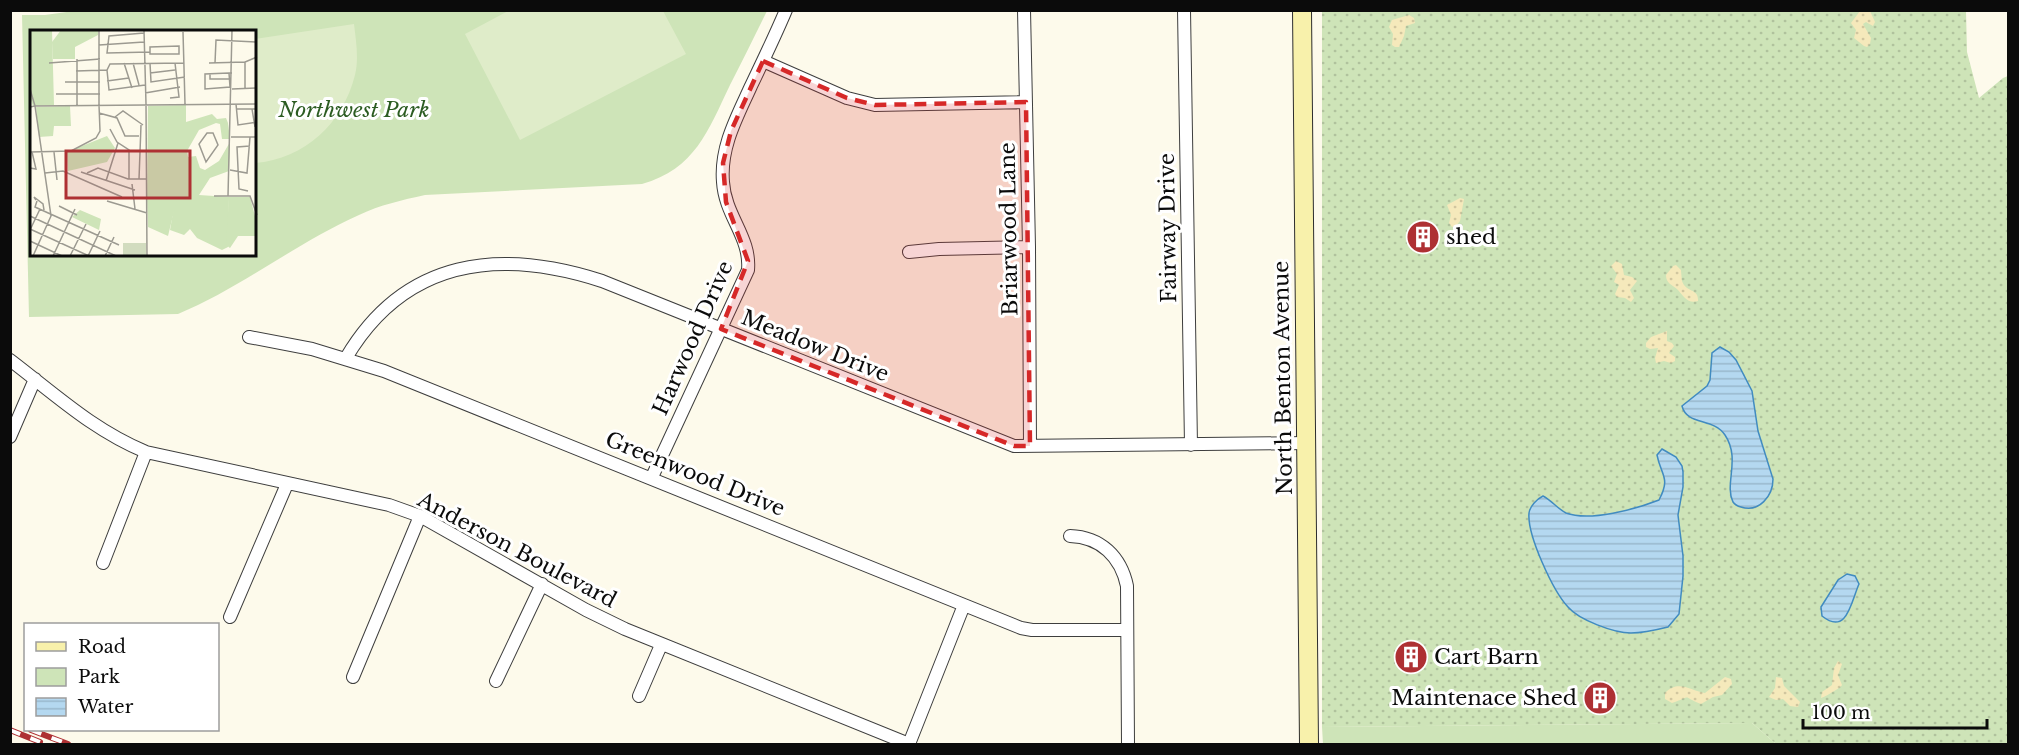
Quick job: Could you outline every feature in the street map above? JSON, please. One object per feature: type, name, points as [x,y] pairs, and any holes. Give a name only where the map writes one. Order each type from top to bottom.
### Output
[{"type":"main road","name":"North Benton Avenue","points":[[1302,10],[1309,744]]},
{"type":"street","name":"Harwood Drive","points":[[652,477],[744,281],[748,261],[743,238],[732,219],[726,202],[723,183],[724,154],[731,130],[786,10]]},
{"type":"street","name":"Briarwood Lane","points":[[1024,10],[1030,446]]},
{"type":"street","name":"Fairway Drive","points":[[1184,10],[1191,445]]},
{"type":"street","points":[[763,61],[847,98],[875,105],[1026,102]]},
{"type":"street","points":[[909,252],[1029,247]]},
{"type":"street","name":"Meadow Drive","points":[[346,358],[369,324],[406,292],[422,283],[450,271],[477,265],[498,263],[540,265],[602,280],[721,330],[1014,446],[1307,443]]},
{"type":"street","name":"Greenwood Drive","points":[[249,337],[312,349],[384,371],[652,477],[1021,628],[1127,630]]},
{"type":"street","name":"Anderson Boulevard","points":[[10,360],[102,431],[146,452],[389,506],[420,516],[586,610],[661,645],[909,744]]},
{"type":"street","points":[[10,437],[35,379]]},
{"type":"street","points":[[103,563],[146,452]]},
{"type":"street","points":[[230,617],[287,484]]},
{"type":"street","points":[[353,677],[420,516]]},
{"type":"street","points":[[1070,536],[1086,538],[1107,549],[1117,560],[1124,574],[1127,586],[1128,744]]},
{"type":"street","points":[[496,681],[542,584]]},
{"type":"street","points":[[909,744],[964,605]]},
{"type":"street","points":[[639,696],[661,645]]},
{"type":"highlighted area","points":[[763,61],[847,98],[875,105],[1026,102],[1030,446],[1014,446],[721,329],[748,261],[726,202],[723,163],[731,131]]},
{"type":"green space","name":"Northwest Park","points":[[81,10],[767,11],[698,146],[675,169],[660,177],[642,184],[425,195],[375,208],[336,226],[224,292],[178,314],[29,317],[22,15],[45,15]]},
{"type":"green space","points":[[510,10],[663,11],[686,54],[520,140],[465,34]]},
{"type":"green space","points":[[1322,11],[1966,11],[1967,52],[1979,98],[2008,76],[2008,744],[1776,744],[1752,723],[1322,727]]},
{"type":"green space","points":[[354,24],[357,56],[355,75],[349,92],[331,123],[319,136],[290,154],[256,163],[256,39]]},
{"type":"green space","points":[[1752,723],[1776,744],[1323,744],[1322,727]]},
{"type":"sand","points":[[1860,11],[1870,11],[1875,22],[1873,26],[1866,22],[1863,24],[1871,38],[1867,47],[1854,38],[1856,30],[1851,23]]},
{"type":"sand","points":[[1409,15],[1414,18],[1415,23],[1406,26],[1399,47],[1395,47],[1392,45],[1393,34],[1389,27],[1392,20]]},
{"type":"sand","points":[[1460,198],[1464,199],[1460,221],[1452,227],[1449,223],[1451,215],[1447,205]]},
{"type":"sand","points":[[1616,261],[1622,264],[1624,275],[1637,281],[1630,290],[1634,298],[1631,302],[1615,294],[1619,285],[1614,282],[1617,274],[1611,266]]},
{"type":"sand","points":[[1676,265],[1681,270],[1684,285],[1696,294],[1698,301],[1692,302],[1686,299],[1667,280],[1666,275]]},
{"type":"sand","points":[[1667,331],[1667,341],[1674,346],[1669,353],[1675,357],[1675,361],[1656,363],[1658,348],[1650,349],[1646,347],[1646,343],[1651,337]]},
{"type":"sand","points":[[1838,661],[1842,664],[1838,675],[1842,685],[1821,698],[1822,692],[1832,685],[1834,668]]},
{"type":"sand","points":[[1725,677],[1731,679],[1732,684],[1722,695],[1701,704],[1687,697],[1672,703],[1665,699],[1665,693],[1680,686],[1705,693]]},
{"type":"sand","points":[[1776,677],[1782,678],[1784,686],[1800,702],[1798,707],[1790,706],[1783,699],[1776,700],[1769,697],[1775,688]]},
{"type":"water","points":[[1720,347],[1736,360],[1752,391],[1758,431],[1773,479],[1768,497],[1754,508],[1740,507],[1733,502],[1730,487],[1732,453],[1725,435],[1720,429],[1689,416],[1682,406],[1707,386],[1710,380],[1712,353]]},
{"type":"water","points":[[1662,449],[1676,457],[1683,472],[1678,515],[1683,556],[1679,614],[1668,627],[1636,633],[1616,631],[1580,617],[1562,599],[1555,589],[1532,535],[1529,513],[1534,503],[1543,496],[1566,513],[1587,516],[1626,510],[1659,500],[1665,481],[1657,455]]},
{"type":"water","points":[[1847,574],[1855,576],[1859,584],[1847,614],[1837,622],[1830,621],[1822,616],[1821,607],[1838,580]]},
{"type":"railway","points":[[10,730],[40,742]]},
{"type":"railway","points":[[34,731],[68,744]]},
{"type":"place","name":"shed","points":[[1423,237]]},
{"type":"place","name":"Cart Barn","points":[[1411,657]]},
{"type":"place","name":"Maintenace Shed","points":[[1600,698]]}]
